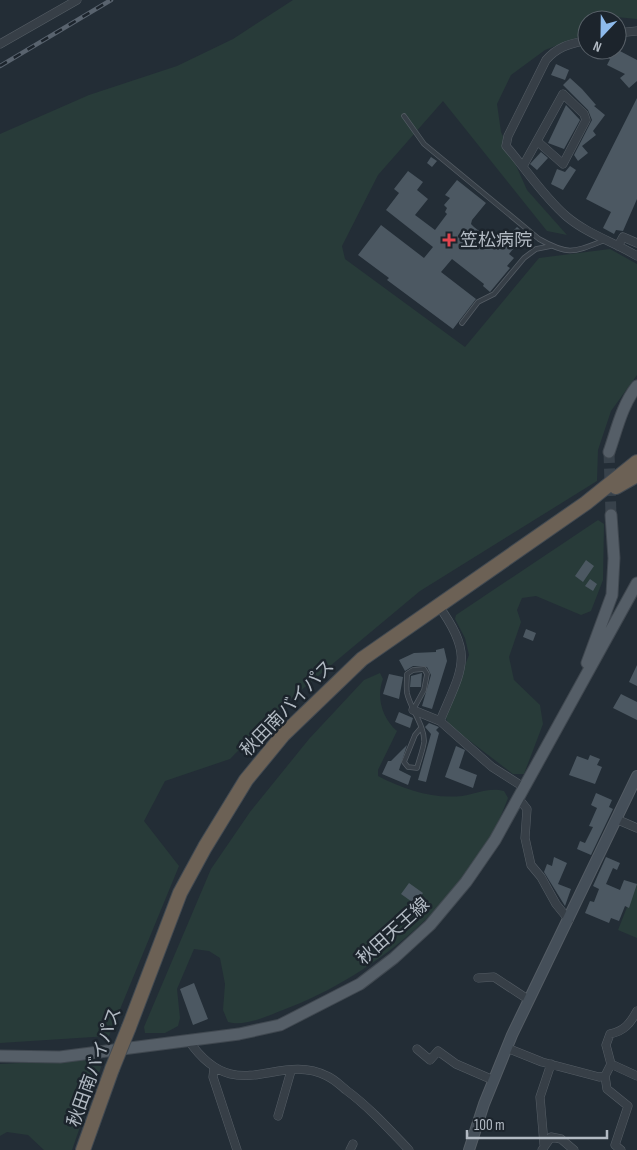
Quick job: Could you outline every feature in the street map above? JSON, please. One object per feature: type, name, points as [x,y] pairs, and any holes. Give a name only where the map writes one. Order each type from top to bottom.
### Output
[{"type":"highway","name":"秋田南バイパス","points":[[83,1150],[180,893],[205,846],[246,780],[283,735],[362,659],[586,503],[637,462]]},
{"type":"highway","points":[[586,503],[637,475]]},
{"type":"main road","points":[[609,452],[622,413],[630,395],[637,386]]},
{"type":"main road","points":[[573,700],[612,595],[614,558],[612,515]]},
{"type":"main road","name":"秋田天王線","points":[[0,1056],[60,1057],[239,1034],[280,1025],[360,984],[394,958],[430,925],[466,882],[495,840],[525,788],[637,584]]},
{"type":"street","points":[[0,44],[77,0]]},
{"type":"street","points":[[577,42],[563,45],[555,50],[546,60],[508,136],[506,146],[568,217],[605,240],[637,256]]},
{"type":"street","points":[[523,166],[563,94],[584,114],[586,120],[563,164],[537,141]]},
{"type":"street","points":[[618,246],[624,237],[637,243]]},
{"type":"street","points":[[438,605],[460,642],[462,657],[459,674],[440,721]]},
{"type":"street","points":[[413,710],[440,721],[492,766],[525,788]]},
{"type":"street","points":[[468,1150],[493,1080],[507,1048],[637,776]]},
{"type":"street","points":[[519,798],[527,809],[525,838],[531,865],[541,877],[556,904],[569,920]]},
{"type":"street","points":[[616,819],[637,828]]},
{"type":"street","points":[[478,978],[494,977],[529,1000]]},
{"type":"street","points":[[621,1150],[615,1145],[628,1106],[607,1089],[604,1076],[611,1064],[606,1045],[610,1034],[621,1032],[626,1028],[637,1011]]},
{"type":"street","points":[[189,1041],[206,1063],[214,1068],[252,1076],[306,1070],[327,1076],[368,1106],[409,1150]]},
{"type":"street","points":[[507,1048],[551,1064],[599,1077],[604,1076]]},
{"type":"street","points":[[417,1049],[430,1060],[438,1051],[456,1064],[493,1080]]},
{"type":"street","points":[[543,1147],[540,1097],[551,1064]]},
{"type":"street","points":[[611,1064],[637,1076]]},
{"type":"street","points":[[214,1068],[213,1077],[237,1150]]},
{"type":"street","points":[[278,1116],[292,1071]]},
{"type":"street","points":[[543,1147],[551,1137],[561,1139],[574,1150]]},
{"type":"lane","points":[[404,116],[428,148],[476,189],[557,250],[572,252],[605,240]]},
{"type":"lane","points":[[462,323],[478,302],[494,294],[524,258],[536,249],[551,246]]},
{"type":"lane","points":[[413,710],[424,690],[427,674],[424,669],[413,670],[407,674],[407,693],[413,710],[420,729],[424,740],[417,768],[408,767],[404,762],[415,735],[420,729]]},
{"type":"green space","points":[[293,0],[637,0],[637,19],[627,18],[627,10],[577,10],[577,38],[545,50],[511,75],[497,104],[501,132],[527,190],[567,235],[547,231],[443,101],[378,175],[342,246],[345,259],[465,347],[539,258],[610,249],[637,264],[637,375],[611,411],[598,450],[597,481],[420,591],[281,707],[230,759],[165,781],[144,821],[179,866],[109,1036],[0,1043],[0,134],[89,95],[177,66],[233,39]]},
{"type":"green space","points":[[598,520],[604,524],[603,580],[591,611],[581,615],[536,596],[522,598],[517,610],[521,622],[509,657],[514,680],[540,705],[543,724],[524,774],[513,774],[449,725],[445,716],[469,655],[465,638],[455,619],[456,615]]},
{"type":"green space","points":[[380,673],[383,679],[380,700],[384,714],[397,731],[378,770],[378,776],[429,795],[451,797],[498,790],[504,791],[508,798],[492,834],[471,867],[446,898],[418,927],[386,953],[353,976],[318,995],[256,1020],[242,1023],[228,1022],[223,1010],[225,984],[220,958],[209,951],[194,949],[177,989],[180,1018],[178,1026],[165,1033],[145,1033],[144,1027],[211,869],[250,812],[309,739],[364,680]]},
{"type":"green space","points":[[637,882],[637,938],[618,930]]},
{"type":"green space","points":[[93,1059],[101,1067],[72,1150],[44,1150],[28,1135],[7,1132],[0,1136],[0,1064]]},
{"type":"building","points":[[627,55],[637,60],[637,81],[629,88],[620,78],[625,74],[607,65],[610,60],[627,60]]},
{"type":"building","points":[[556,64],[569,70],[565,80],[551,75]]},
{"type":"building","points":[[570,78],[596,105],[594,106],[605,115],[593,131],[596,135],[582,146],[588,153],[578,161],[574,155],[592,120],[588,110],[563,85]]},
{"type":"building","points":[[637,98],[637,199],[623,231],[616,230],[614,234],[603,228],[611,212],[586,199]]},
{"type":"building","points":[[566,105],[580,120],[564,149],[548,143]]},
{"type":"building","points":[[541,152],[548,158],[537,170],[530,164]]},
{"type":"building","points":[[431,157],[437,161],[432,167],[427,163]]},
{"type":"building","points":[[570,166],[576,170],[563,190],[551,184],[557,169],[565,172]]},
{"type":"building","points":[[408,171],[423,182],[417,190],[428,199],[415,215],[435,230],[447,214],[445,212],[447,208],[444,205],[450,198],[445,195],[457,180],[486,203],[472,220],[471,224],[498,246],[517,227],[529,237],[522,246],[518,243],[509,254],[514,258],[507,266],[510,268],[490,292],[483,286],[484,284],[452,259],[441,272],[476,299],[453,329],[387,280],[389,278],[358,255],[381,225],[424,258],[433,247],[386,210],[399,193],[394,189]]},
{"type":"building","points":[[586,560],[594,566],[583,582],[575,576]]},
{"type":"building","points":[[590,579],[597,584],[593,591],[585,586]]},
{"type":"building","points":[[526,629],[536,633],[533,641],[523,637]]},
{"type":"building","points":[[444,648],[447,661],[432,709],[422,706],[431,675],[427,667],[413,666],[405,671],[399,660],[414,653],[436,652],[436,650]]},
{"type":"building","points":[[637,665],[637,686],[629,682]]},
{"type":"building","points":[[422,673],[421,687],[410,687],[411,676]]},
{"type":"building","points":[[389,674],[403,677],[399,699],[383,694]]},
{"type":"building","points":[[621,694],[637,702],[637,720],[613,708]]},
{"type":"building","points":[[399,712],[413,718],[410,728],[395,722]]},
{"type":"building","points":[[429,723],[439,727],[436,730],[439,733],[426,782],[418,780],[431,734],[425,727]]},
{"type":"building","points":[[407,745],[399,770],[411,776],[408,785],[382,774],[388,761],[391,761]]},
{"type":"building","points":[[456,746],[465,750],[459,768],[477,775],[473,788],[445,777]]},
{"type":"building","points":[[590,755],[600,759],[597,765],[602,767],[595,784],[569,775],[577,756],[588,760]]},
{"type":"building","points":[[596,793],[612,800],[609,807],[613,809],[591,855],[577,849],[580,841],[585,843],[593,827],[589,826],[597,808],[591,805]]},
{"type":"building","points":[[554,857],[567,863],[558,884],[571,889],[565,906],[544,872],[547,864],[552,866]]},
{"type":"building","points":[[606,857],[620,863],[617,870],[613,868],[606,884],[620,890],[624,880],[637,884],[629,908],[625,906],[619,921],[611,918],[609,923],[585,913],[590,901],[594,902],[599,889],[593,886]]},
{"type":"building","points":[[409,883],[423,893],[415,904],[401,894]]},
{"type":"building","points":[[194,983],[208,1019],[193,1025],[180,989]]},
{"type":"tunnel","points":[[609,452],[611,515]]},
{"type":"railway","points":[[0,66],[111,0]]},
{"type":"place","name":"笠松病院","points":[[449,240]]}]
